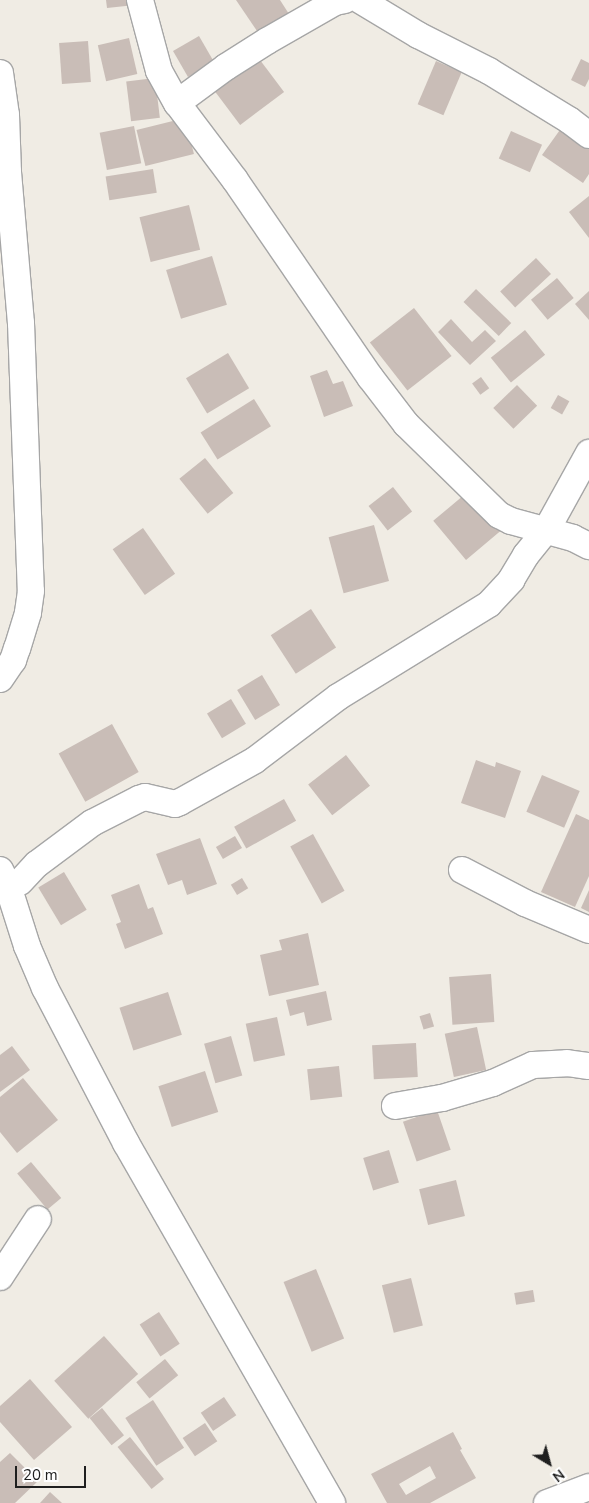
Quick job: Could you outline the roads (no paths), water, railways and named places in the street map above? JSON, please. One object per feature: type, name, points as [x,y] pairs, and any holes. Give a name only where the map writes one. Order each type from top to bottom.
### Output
[{"type":"street","points":[[140,0],[159,71],[177,103],[235,180],[370,377],[406,424],[499,515],[511,521],[547,529],[589,546]]},
{"type":"street","points":[[177,103],[226,67],[259,46],[335,2],[344,0]]},
{"type":"street","points":[[360,0],[418,35],[489,70],[569,120],[589,135]]},
{"type":"street","points":[[0,73],[6,115],[8,172],[21,323],[31,591],[28,613],[13,660],[0,679]]},
{"type":"street","points":[[332,1503],[163,1208],[45,988],[27,946],[8,886],[10,876],[37,864],[92,823],[139,799],[145,797],[175,804],[255,760],[338,698],[489,604],[511,580],[526,555],[547,529],[589,453]]},
{"type":"street","points":[[462,870],[525,903],[589,930]]},
{"type":"street","points":[[395,1106],[442,1098],[492,1084],[533,1066],[566,1063],[589,1066]]},
{"type":"street","points":[[0,1277],[38,1219]]},
{"type":"street","points":[[547,1503],[589,1487]]}]
